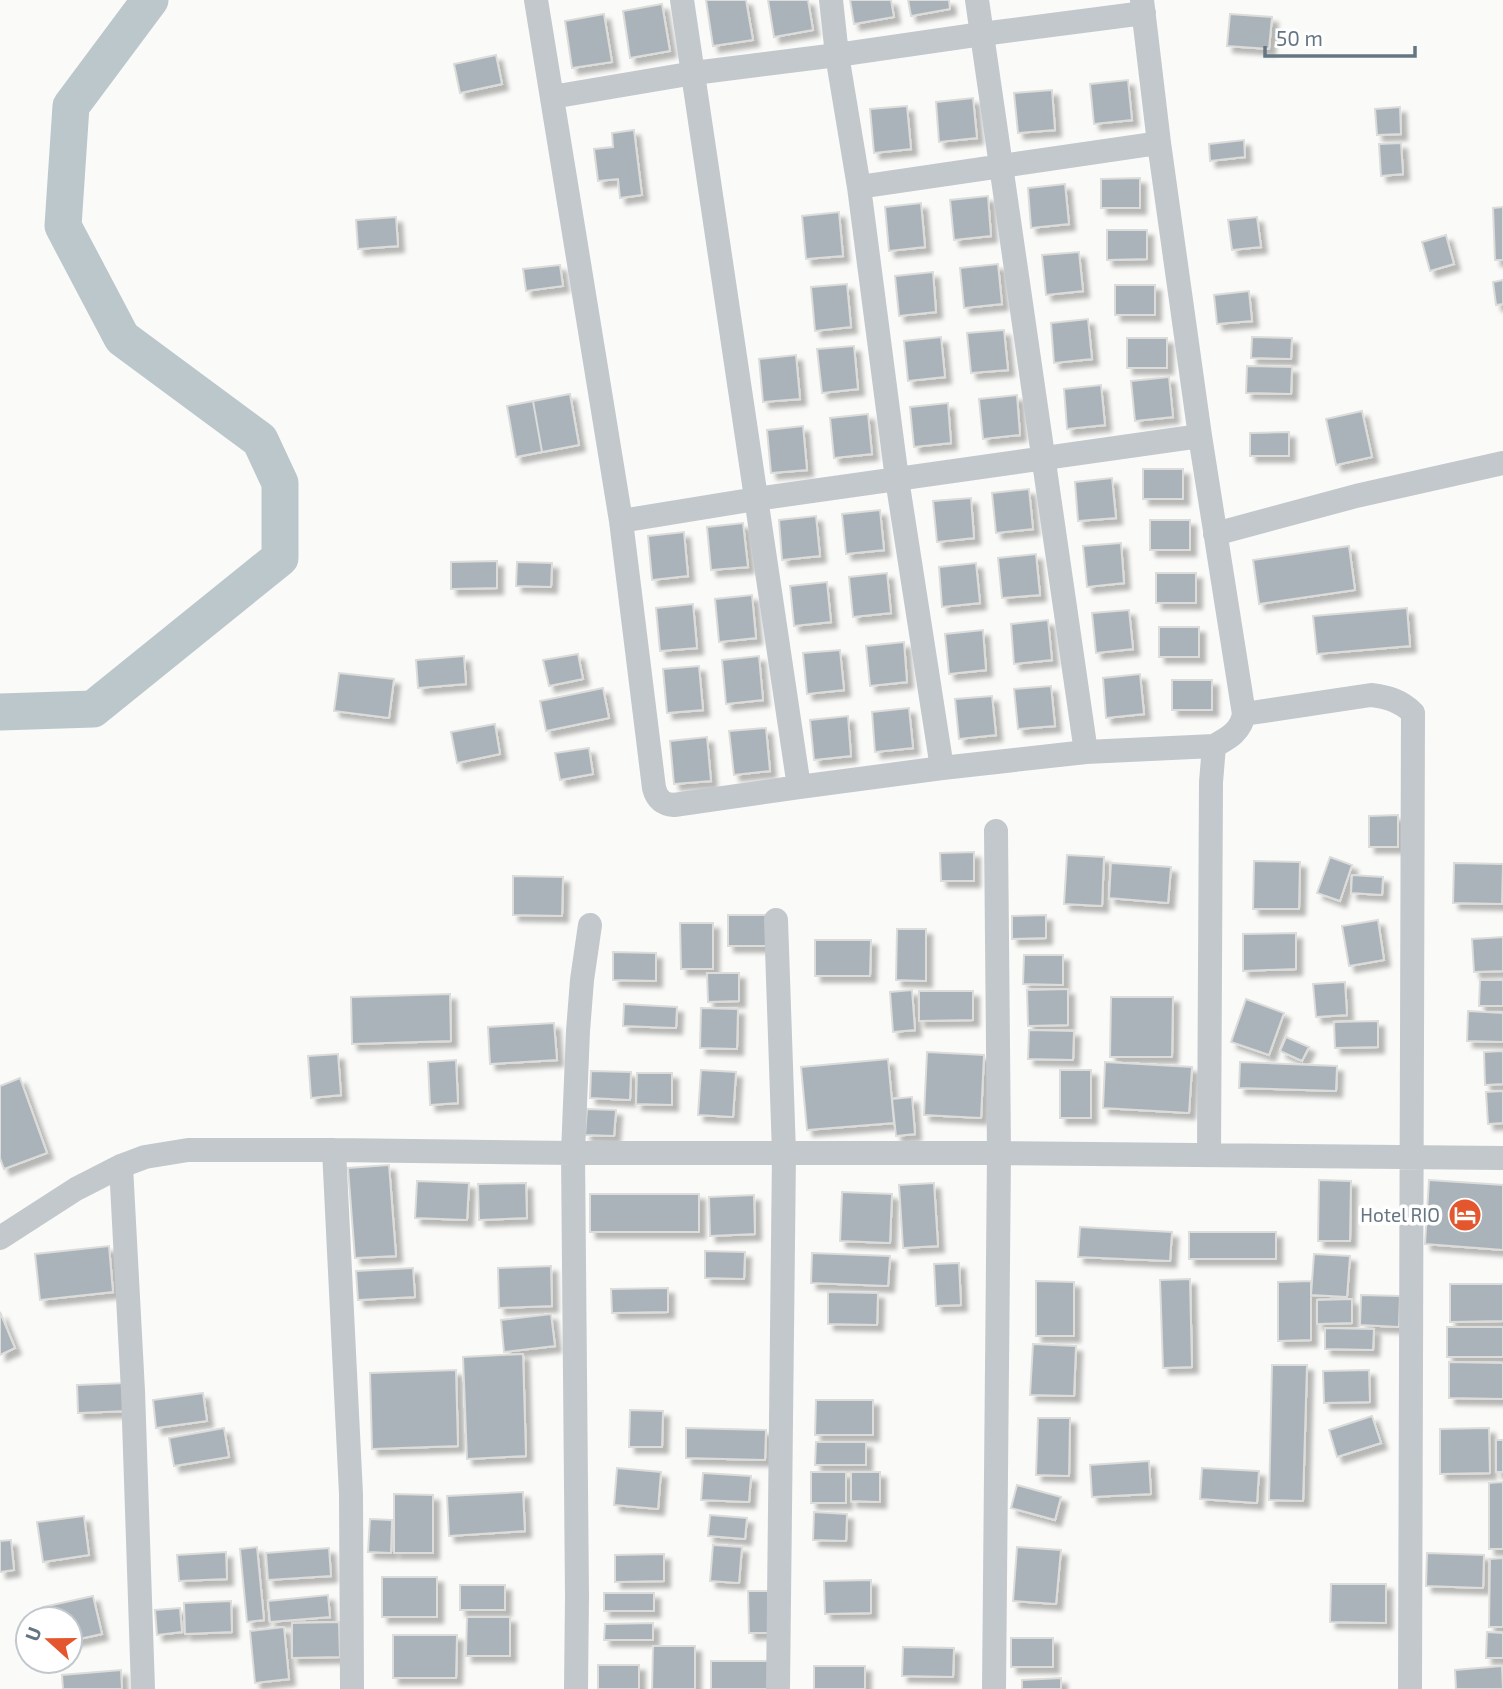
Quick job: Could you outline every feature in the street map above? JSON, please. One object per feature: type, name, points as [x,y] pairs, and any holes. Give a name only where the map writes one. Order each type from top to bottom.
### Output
[{"type":"street","points":[[536,0],[621,521],[656,796],[661,802],[674,806],[942,768],[1086,752],[1214,746],[1237,731],[1243,722],[1244,714],[1200,436],[1143,7],[838,55],[694,73],[552,97]]},
{"type":"street","points":[[682,0],[799,787]]},
{"type":"street","points":[[831,0],[859,187],[897,479],[942,768]]},
{"type":"street","points":[[977,0],[1086,752]]},
{"type":"street","points":[[859,187],[1159,143]]},
{"type":"street","points":[[621,521],[756,499],[1200,436]]},
{"type":"street","points":[[1215,534],[1356,496],[1503,463]]},
{"type":"street","points":[[1244,714],[1371,695],[1405,704],[1413,713],[1410,1689]]},
{"type":"street","points":[[1209,1155],[1211,782],[1214,746]]},
{"type":"street","points":[[993,1689],[999,1153],[996,831]]},
{"type":"street","points":[[776,920],[784,1153],[778,1689]]},
{"type":"street","points":[[576,1689],[573,1153],[578,1031],[590,925]]},
{"type":"street","points":[[0,1238],[76,1189],[121,1166],[145,1157],[187,1150],[1503,1158]]},
{"type":"street","points":[[334,1150],[351,1494],[352,1689]]},
{"type":"street","points":[[121,1166],[133,1391],[142,1689]]},
{"type":"building","points":[[706,0],[746,0],[753,40],[713,46]]},
{"type":"building","points":[[768,0],[808,0],[813,30],[774,37]]},
{"type":"building","points":[[850,0],[891,0],[894,17],[854,24]]},
{"type":"building","points":[[908,0],[949,0],[950,9],[911,16]]},
{"type":"building","points":[[662,4],[670,51],[630,58],[623,11]]},
{"type":"building","points":[[604,14],[612,62],[572,68],[565,21]]},
{"type":"building","points":[[1230,14],[1272,17],[1269,49],[1227,46]]},
{"type":"building","points":[[496,55],[502,84],[460,93],[454,64]]},
{"type":"building","points":[[1128,80],[1132,120],[1094,124],[1090,84]]},
{"type":"building","points":[[1052,90],[1055,130],[1018,133],[1014,93]]},
{"type":"building","points":[[973,98],[977,138],[939,142],[936,102]]},
{"type":"building","points":[[907,106],[911,149],[874,153],[870,109]]},
{"type":"building","points":[[1400,107],[1401,134],[1377,135],[1375,109]]},
{"type":"building","points":[[634,130],[642,195],[620,198],[618,179],[598,181],[594,149],[613,147],[612,133]]},
{"type":"building","points":[[1244,140],[1245,157],[1210,161],[1209,144]]},
{"type":"building","points":[[1401,143],[1403,174],[1381,176],[1379,144]]},
{"type":"building","points":[[1140,178],[1140,208],[1101,208],[1101,179]]},
{"type":"building","points":[[1065,184],[1069,224],[1031,228],[1028,188]]},
{"type":"building","points":[[988,196],[991,236],[954,240],[950,200]]},
{"type":"building","points":[[921,203],[925,247],[889,251],[885,207]]},
{"type":"building","points":[[1503,207],[1503,260],[1495,260],[1493,208]]},
{"type":"building","points":[[839,212],[843,256],[806,259],[802,216]]},
{"type":"building","points":[[396,217],[398,246],[358,249],[356,220]]},
{"type":"building","points":[[1257,217],[1261,247],[1232,250],[1228,220]]},
{"type":"building","points":[[1107,230],[1147,230],[1147,259],[1107,260]]},
{"type":"building","points":[[1446,235],[1454,264],[1430,271],[1422,242]]},
{"type":"building","points":[[1079,252],[1083,291],[1046,295],[1042,255]]},
{"type":"building","points":[[998,264],[1002,304],[964,308],[960,268]]},
{"type":"building","points":[[560,265],[563,286],[526,291],[523,269]]},
{"type":"building","points":[[933,272],[936,312],[899,316],[895,276]]},
{"type":"building","points":[[1503,280],[1503,304],[1496,305],[1493,282]]},
{"type":"building","points":[[847,284],[851,327],[815,331],[811,287]]},
{"type":"building","points":[[1115,285],[1155,285],[1155,315],[1115,315]]},
{"type":"building","points":[[1249,291],[1252,321],[1217,324],[1214,295]]},
{"type":"building","points":[[1088,319],[1092,359],[1054,363],[1051,323]]},
{"type":"building","points":[[1004,330],[1008,370],[971,373],[967,333]]},
{"type":"building","points":[[941,337],[945,377],[908,381],[904,341]]},
{"type":"building","points":[[1252,337],[1292,338],[1291,359],[1251,358]]},
{"type":"building","points":[[1127,338],[1167,338],[1167,368],[1127,368]]},
{"type":"building","points":[[854,346],[858,389],[822,393],[817,349]]},
{"type":"building","points":[[796,355],[800,399],[763,402],[759,359]]},
{"type":"building","points":[[1247,366],[1292,367],[1291,394],[1246,393]]},
{"type":"building","points":[[1169,377],[1173,417],[1135,421],[1131,381]]},
{"type":"building","points":[[1101,385],[1105,425],[1067,429],[1064,389]]},
{"type":"building","points":[[570,394],[579,445],[542,452],[533,401]]},
{"type":"building","points":[[1017,395],[1020,435],[983,439],[979,399]]},
{"type":"building","points":[[533,401],[542,452],[516,457],[507,406]]},
{"type":"building","points":[[948,403],[951,443],[914,447],[910,407]]},
{"type":"building","points":[[1362,411],[1372,457],[1336,465],[1326,419]]},
{"type":"building","points":[[868,414],[872,454],[834,458],[830,418]]},
{"type":"building","points":[[803,426],[807,470],[771,473],[767,430]]},
{"type":"building","points":[[1289,432],[1289,456],[1250,456],[1250,433]]},
{"type":"building","points":[[1143,469],[1183,469],[1183,499],[1143,499]]},
{"type":"building","points":[[1112,478],[1116,518],[1078,521],[1075,482]]},
{"type":"building","points":[[1029,489],[1033,529],[996,533],[992,493]]},
{"type":"building","points":[[971,498],[974,538],[937,542],[933,501]]},
{"type":"building","points":[[880,510],[884,550],[846,554],[842,514]]},
{"type":"building","points":[[816,516],[820,556],[782,560],[779,520]]},
{"type":"building","points":[[1150,520],[1190,520],[1190,550],[1150,550]]},
{"type":"building","points":[[743,523],[748,567],[711,570],[707,527]]},
{"type":"building","points":[[684,532],[688,576],[652,580],[648,536]]},
{"type":"building","points":[[1121,543],[1124,583],[1087,587],[1083,546]]},
{"type":"building","points":[[1349,546],[1355,590],[1259,604],[1253,560]]},
{"type":"building","points":[[1036,554],[1040,595],[1002,598],[998,558]]},
{"type":"building","points":[[497,561],[497,588],[451,589],[451,562]]},
{"type":"building","points":[[517,562],[552,563],[551,587],[516,586]]},
{"type":"building","points":[[976,563],[980,603],[942,607],[939,567]]},
{"type":"building","points":[[887,573],[891,613],[853,617],[849,577]]},
{"type":"building","points":[[1156,573],[1196,573],[1196,603],[1156,603]]},
{"type":"building","points":[[827,582],[831,622],[794,626],[790,586]]},
{"type":"building","points":[[752,595],[756,638],[719,642],[715,599]]},
{"type":"building","points":[[693,604],[697,648],[660,651],[656,608]]},
{"type":"building","points":[[1407,608],[1410,646],[1317,654],[1313,616]]},
{"type":"building","points":[[1129,610],[1133,649],[1096,653],[1092,613]]},
{"type":"building","points":[[1048,620],[1052,660],[1014,664],[1011,624]]},
{"type":"building","points":[[1159,627],[1199,627],[1199,657],[1159,657]]},
{"type":"building","points":[[983,630],[986,670],[949,674],[945,634]]},
{"type":"building","points":[[904,642],[907,682],[870,686],[866,646]]},
{"type":"building","points":[[840,650],[844,690],[807,694],[803,653]]},
{"type":"building","points":[[578,654],[583,679],[549,686],[543,660]]},
{"type":"building","points":[[464,656],[466,684],[418,688],[416,660]]},
{"type":"building","points":[[759,656],[763,700],[726,704],[722,660]]},
{"type":"building","points":[[699,666],[703,710],[667,713],[663,669]]},
{"type":"building","points":[[339,673],[394,679],[389,718],[334,711]]},
{"type":"building","points":[[1140,674],[1144,714],[1106,718],[1103,678]]},
{"type":"building","points":[[1172,680],[1212,680],[1212,710],[1172,710]]},
{"type":"building","points":[[1051,686],[1055,726],[1018,729],[1014,689]]},
{"type":"building","points":[[603,688],[609,718],[546,731],[540,701]]},
{"type":"building","points":[[992,696],[996,735],[959,739],[955,699]]},
{"type":"building","points":[[909,708],[913,748],[875,752],[872,712]]},
{"type":"building","points":[[848,716],[851,756],[814,760],[810,720]]},
{"type":"building","points":[[495,724],[500,754],[457,763],[451,732]]},
{"type":"building","points":[[766,728],[770,771],[734,775],[729,731]]},
{"type":"building","points":[[707,737],[711,781],[674,784],[670,741]]},
{"type":"building","points":[[589,748],[593,774],[560,780],[555,753]]},
{"type":"building","points":[[1398,815],[1398,847],[1369,847],[1369,816]]},
{"type":"building","points":[[974,852],[974,881],[941,881],[940,853]]},
{"type":"building","points":[[1067,855],[1104,857],[1102,906],[1064,904]]},
{"type":"building","points":[[1330,857],[1352,865],[1340,901],[1317,893]]},
{"type":"building","points":[[1254,861],[1300,862],[1299,909],[1253,909]]},
{"type":"building","points":[[1111,863],[1171,867],[1168,903],[1109,898]]},
{"type":"building","points":[[1454,863],[1503,864],[1502,904],[1453,903]]},
{"type":"building","points":[[1352,875],[1383,877],[1382,895],[1351,893]]},
{"type":"building","points":[[513,876],[563,877],[562,916],[513,915]]},
{"type":"building","points":[[728,915],[769,915],[769,946],[728,946]]},
{"type":"building","points":[[1046,915],[1046,938],[1012,939],[1012,916]]},
{"type":"building","points":[[1378,920],[1384,960],[1349,966],[1342,926]]},
{"type":"building","points":[[680,923],[713,923],[713,969],[681,969]]},
{"type":"building","points":[[897,929],[926,929],[926,981],[896,980]]},
{"type":"building","points":[[1296,933],[1296,969],[1243,971],[1243,934]]},
{"type":"building","points":[[1503,937],[1503,971],[1474,972],[1472,939]]},
{"type":"building","points":[[815,940],[871,940],[870,976],[815,976]]},
{"type":"building","points":[[613,952],[656,953],[656,981],[613,980]]},
{"type":"building","points":[[1024,955],[1063,955],[1063,985],[1023,984]]},
{"type":"building","points":[[707,973],[739,973],[739,1001],[708,1002]]},
{"type":"building","points":[[1480,980],[1503,980],[1503,1006],[1479,1006]]},
{"type":"building","points":[[1345,982],[1347,1015],[1316,1017],[1313,984]]},
{"type":"building","points":[[1068,989],[1068,1025],[1028,1026],[1027,990]]},
{"type":"building","points":[[912,990],[915,1030],[893,1032],[890,992]]},
{"type":"building","points":[[919,991],[973,991],[973,1020],[919,1021]]},
{"type":"building","points":[[450,994],[451,1041],[352,1044],[351,997]]},
{"type":"building","points":[[1111,997],[1173,997],[1172,1057],[1110,1057]]},
{"type":"building","points":[[1246,999],[1284,1013],[1269,1055],[1231,1042]]},
{"type":"building","points":[[624,1004],[677,1007],[676,1028],[623,1026]]},
{"type":"building","points":[[701,1008],[738,1009],[737,1049],[700,1048]]},
{"type":"building","points":[[1468,1011],[1503,1013],[1503,1042],[1467,1041]]},
{"type":"building","points":[[1378,1021],[1378,1047],[1335,1048],[1334,1022]]},
{"type":"building","points":[[554,1023],[557,1060],[490,1064],[488,1027]]},
{"type":"building","points":[[1029,1030],[1074,1031],[1073,1060],[1028,1059]]},
{"type":"building","points":[[1286,1037],[1309,1047],[1302,1061],[1280,1051]]},
{"type":"building","points":[[1503,1051],[1503,1084],[1485,1085],[1484,1052]]},
{"type":"building","points":[[927,1052],[984,1055],[981,1118],[924,1115]]},
{"type":"building","points":[[338,1054],[341,1095],[311,1098],[308,1056]]},
{"type":"building","points":[[888,1059],[894,1123],[807,1130],[801,1067]]},
{"type":"building","points":[[456,1060],[458,1103],[430,1105],[428,1062]]},
{"type":"building","points":[[1105,1062],[1192,1067],[1189,1113],[1103,1108]]},
{"type":"building","points":[[1240,1062],[1337,1066],[1336,1091],[1239,1088]]},
{"type":"building","points":[[701,1070],[736,1072],[733,1117],[698,1115]]},
{"type":"building","points":[[1060,1070],[1091,1070],[1091,1118],[1060,1118]]},
{"type":"building","points":[[591,1071],[631,1072],[630,1100],[590,1098]]},
{"type":"building","points":[[637,1073],[672,1073],[672,1105],[636,1104]]},
{"type":"building","points":[[20,1078],[47,1153],[4,1169],[0,1158],[0,1086]]},
{"type":"building","points":[[1503,1091],[1503,1123],[1488,1124],[1486,1092]]},
{"type":"building","points":[[912,1097],[915,1134],[896,1136],[892,1099]]},
{"type":"building","points":[[587,1109],[616,1110],[614,1136],[585,1135]]},
{"type":"building","points":[[389,1165],[396,1256],[355,1258],[348,1168]]},
{"type":"building","points":[[1319,1180],[1351,1181],[1350,1241],[1318,1241]]},
{"type":"building","name":"Hotel RIO","points":[[1429,1180],[1503,1185],[1503,1250],[1425,1244]]},
{"type":"building","points":[[417,1181],[469,1183],[467,1220],[415,1218]]},
{"type":"building","points":[[526,1183],[527,1218],[479,1220],[478,1184]]},
{"type":"building","points":[[934,1183],[938,1246],[903,1248],[899,1185]]},
{"type":"building","points":[[842,1192],[892,1194],[890,1243],[840,1241]]},
{"type":"building","points":[[590,1194],[699,1194],[699,1232],[590,1232]]},
{"type":"building","points":[[754,1195],[755,1234],[710,1236],[709,1197]]},
{"type":"building","points":[[1080,1227],[1172,1232],[1170,1261],[1078,1257]]},
{"type":"building","points":[[1189,1232],[1276,1232],[1276,1259],[1189,1259]]},
{"type":"building","points":[[109,1246],[113,1292],[40,1300],[35,1254]]},
{"type":"building","points":[[705,1251],[745,1252],[744,1279],[705,1278]]},
{"type":"building","points":[[812,1253],[890,1256],[888,1286],[811,1283]]},
{"type":"building","points":[[1314,1254],[1350,1256],[1347,1297],[1311,1295]]},
{"type":"building","points":[[959,1263],[961,1305],[936,1306],[934,1264]]},
{"type":"building","points":[[551,1266],[552,1306],[499,1308],[498,1268]]},
{"type":"building","points":[[413,1268],[415,1297],[358,1300],[356,1271]]},
{"type":"building","points":[[1190,1279],[1192,1367],[1163,1368],[1160,1280]]},
{"type":"building","points":[[1036,1281],[1074,1282],[1074,1336],[1036,1336]]},
{"type":"building","points":[[1311,1281],[1311,1340],[1278,1341],[1278,1282]]},
{"type":"building","points":[[1450,1284],[1503,1284],[1503,1321],[1450,1322]]},
{"type":"building","points":[[668,1288],[668,1312],[612,1313],[611,1289]]},
{"type":"building","points":[[828,1292],[878,1293],[877,1325],[828,1324]]},
{"type":"building","points":[[1361,1295],[1400,1296],[1399,1327],[1360,1325]]},
{"type":"building","points":[[1352,1299],[1352,1323],[1317,1324],[1317,1300]]},
{"type":"building","points":[[0,1312],[15,1348],[0,1355]]},
{"type":"building","points":[[551,1314],[555,1346],[504,1352],[501,1320]]},
{"type":"building","points":[[1447,1327],[1503,1327],[1503,1357],[1447,1357]]},
{"type":"building","points":[[1325,1328],[1374,1329],[1373,1350],[1325,1349]]},
{"type":"building","points":[[1033,1344],[1076,1346],[1074,1396],[1030,1395]]},
{"type":"building","points":[[523,1354],[526,1456],[467,1459],[463,1357]]},
{"type":"building","points":[[1449,1362],[1503,1363],[1503,1399],[1449,1398]]},
{"type":"building","points":[[1272,1365],[1307,1365],[1303,1501],[1269,1500]]},
{"type":"building","points":[[456,1370],[458,1446],[372,1449],[370,1373]]},
{"type":"building","points":[[1369,1370],[1370,1402],[1324,1403],[1323,1371]]},
{"type":"building","points":[[127,1383],[128,1411],[78,1413],[77,1385]]},
{"type":"building","points":[[203,1393],[207,1421],[156,1428],[153,1400]]},
{"type":"building","points":[[816,1400],[873,1400],[873,1435],[815,1435]]},
{"type":"building","points":[[630,1410],[663,1411],[662,1447],[629,1447]]},
{"type":"building","points":[[1372,1416],[1381,1443],[1337,1457],[1329,1430]]},
{"type":"building","points":[[1038,1418],[1070,1418],[1069,1476],[1036,1475]]},
{"type":"building","points":[[224,1428],[229,1457],[174,1466],[169,1438]]},
{"type":"building","points":[[686,1428],[766,1430],[765,1460],[686,1458]]},
{"type":"building","points":[[1489,1428],[1490,1473],[1440,1474],[1440,1429]]},
{"type":"building","points":[[1496,1440],[1503,1440],[1503,1472],[1496,1472]]},
{"type":"building","points":[[816,1442],[866,1442],[866,1465],[815,1465]]},
{"type":"building","points":[[1149,1461],[1151,1494],[1092,1497],[1090,1465]]},
{"type":"building","points":[[617,1468],[661,1472],[658,1509],[614,1505]]},
{"type":"building","points":[[1202,1468],[1259,1471],[1257,1503],[1200,1499]]},
{"type":"building","points":[[811,1472],[846,1472],[846,1503],[811,1503]]},
{"type":"building","points":[[851,1472],[880,1472],[880,1502],[851,1501]]},
{"type":"building","points":[[703,1473],[751,1476],[749,1502],[701,1500]]},
{"type":"building","points":[[1503,1482],[1503,1549],[1489,1549],[1489,1483]]},
{"type":"building","points":[[1017,1485],[1061,1497],[1055,1520],[1011,1508]]},
{"type":"building","points":[[523,1492],[525,1531],[449,1536],[447,1496]]},
{"type":"building","points":[[394,1494],[433,1495],[433,1553],[394,1553]]},
{"type":"building","points":[[814,1512],[847,1514],[846,1541],[813,1540]]},
{"type":"building","points":[[710,1515],[747,1518],[745,1539],[708,1536]]},
{"type":"building","points":[[84,1516],[89,1555],[43,1562],[37,1522]]},
{"type":"building","points":[[370,1519],[392,1520],[391,1553],[368,1552]]},
{"type":"building","points":[[11,1540],[14,1570],[0,1572],[0,1541]]},
{"type":"building","points":[[713,1545],[742,1547],[739,1583],[710,1581]]},
{"type":"building","points":[[257,1547],[264,1620],[247,1622],[240,1549]]},
{"type":"building","points":[[1017,1547],[1061,1550],[1056,1604],[1013,1601]]},
{"type":"building","points":[[329,1548],[331,1576],[268,1580],[266,1553]]},
{"type":"building","points":[[226,1552],[227,1579],[179,1581],[177,1555]]},
{"type":"building","points":[[1427,1553],[1484,1555],[1483,1588],[1426,1586]]},
{"type":"building","points":[[664,1554],[664,1581],[615,1582],[615,1555]]},
{"type":"building","points":[[1503,1558],[1503,1627],[1489,1627],[1490,1559]]},
{"type":"building","points":[[382,1577],[437,1577],[437,1617],[382,1617]]},
{"type":"building","points":[[871,1580],[871,1613],[825,1614],[824,1581]]},
{"type":"building","points":[[1331,1584],[1386,1584],[1386,1623],[1330,1622]]},
{"type":"building","points":[[460,1585],[505,1585],[505,1610],[460,1610]]},
{"type":"building","points":[[748,1591],[768,1591],[769,1633],[749,1633]]},
{"type":"building","points":[[604,1593],[654,1593],[654,1611],[604,1611]]},
{"type":"building","points":[[328,1595],[330,1617],[270,1622],[268,1601]]},
{"type":"building","points":[[93,1596],[102,1634],[84,1638],[84,1605],[52,1605]]},
{"type":"building","points":[[231,1601],[232,1632],[185,1634],[184,1603]]},
{"type":"building","points":[[180,1608],[182,1632],[157,1635],[155,1610]]},
{"type":"building","points":[[467,1617],[510,1617],[510,1656],[466,1656]]},
{"type":"building","points":[[339,1622],[340,1657],[292,1658],[292,1623]]},
{"type":"building","points":[[653,1623],[653,1640],[604,1640],[605,1624]]},
{"type":"building","points":[[284,1627],[289,1679],[255,1683],[250,1631]]},
{"type":"building","points":[[1487,1632],[1503,1633],[1503,1658],[1486,1658]]},
{"type":"building","points":[[393,1635],[457,1635],[456,1678],[393,1678]]},
{"type":"building","points":[[1011,1638],[1053,1638],[1053,1667],[1011,1667]]},
{"type":"building","points":[[653,1646],[695,1646],[695,1689],[652,1689]]},
{"type":"building","points":[[903,1647],[954,1648],[953,1677],[902,1676]]},
{"type":"building","points":[[711,1661],[769,1661],[769,1689],[711,1689]]},
{"type":"building","points":[[598,1665],[639,1665],[639,1689],[598,1689]]},
{"type":"building","points":[[814,1666],[865,1666],[865,1689],[814,1689]]},
{"type":"building","points":[[1502,1666],[1503,1689],[1456,1689],[1455,1670]]},
{"type":"building","points":[[121,1670],[122,1689],[63,1689],[62,1675]]},
{"type":"building","points":[[1061,1678],[1061,1689],[1022,1689],[1022,1680]]},
{"type":"waterway","points":[[0,712],[93,709],[280,558],[280,483],[260,440],[122,338],[63,226],[71,106],[150,0]]},
{"type":"place","name":"Hotel RIO","points":[[1465,1215]]}]
